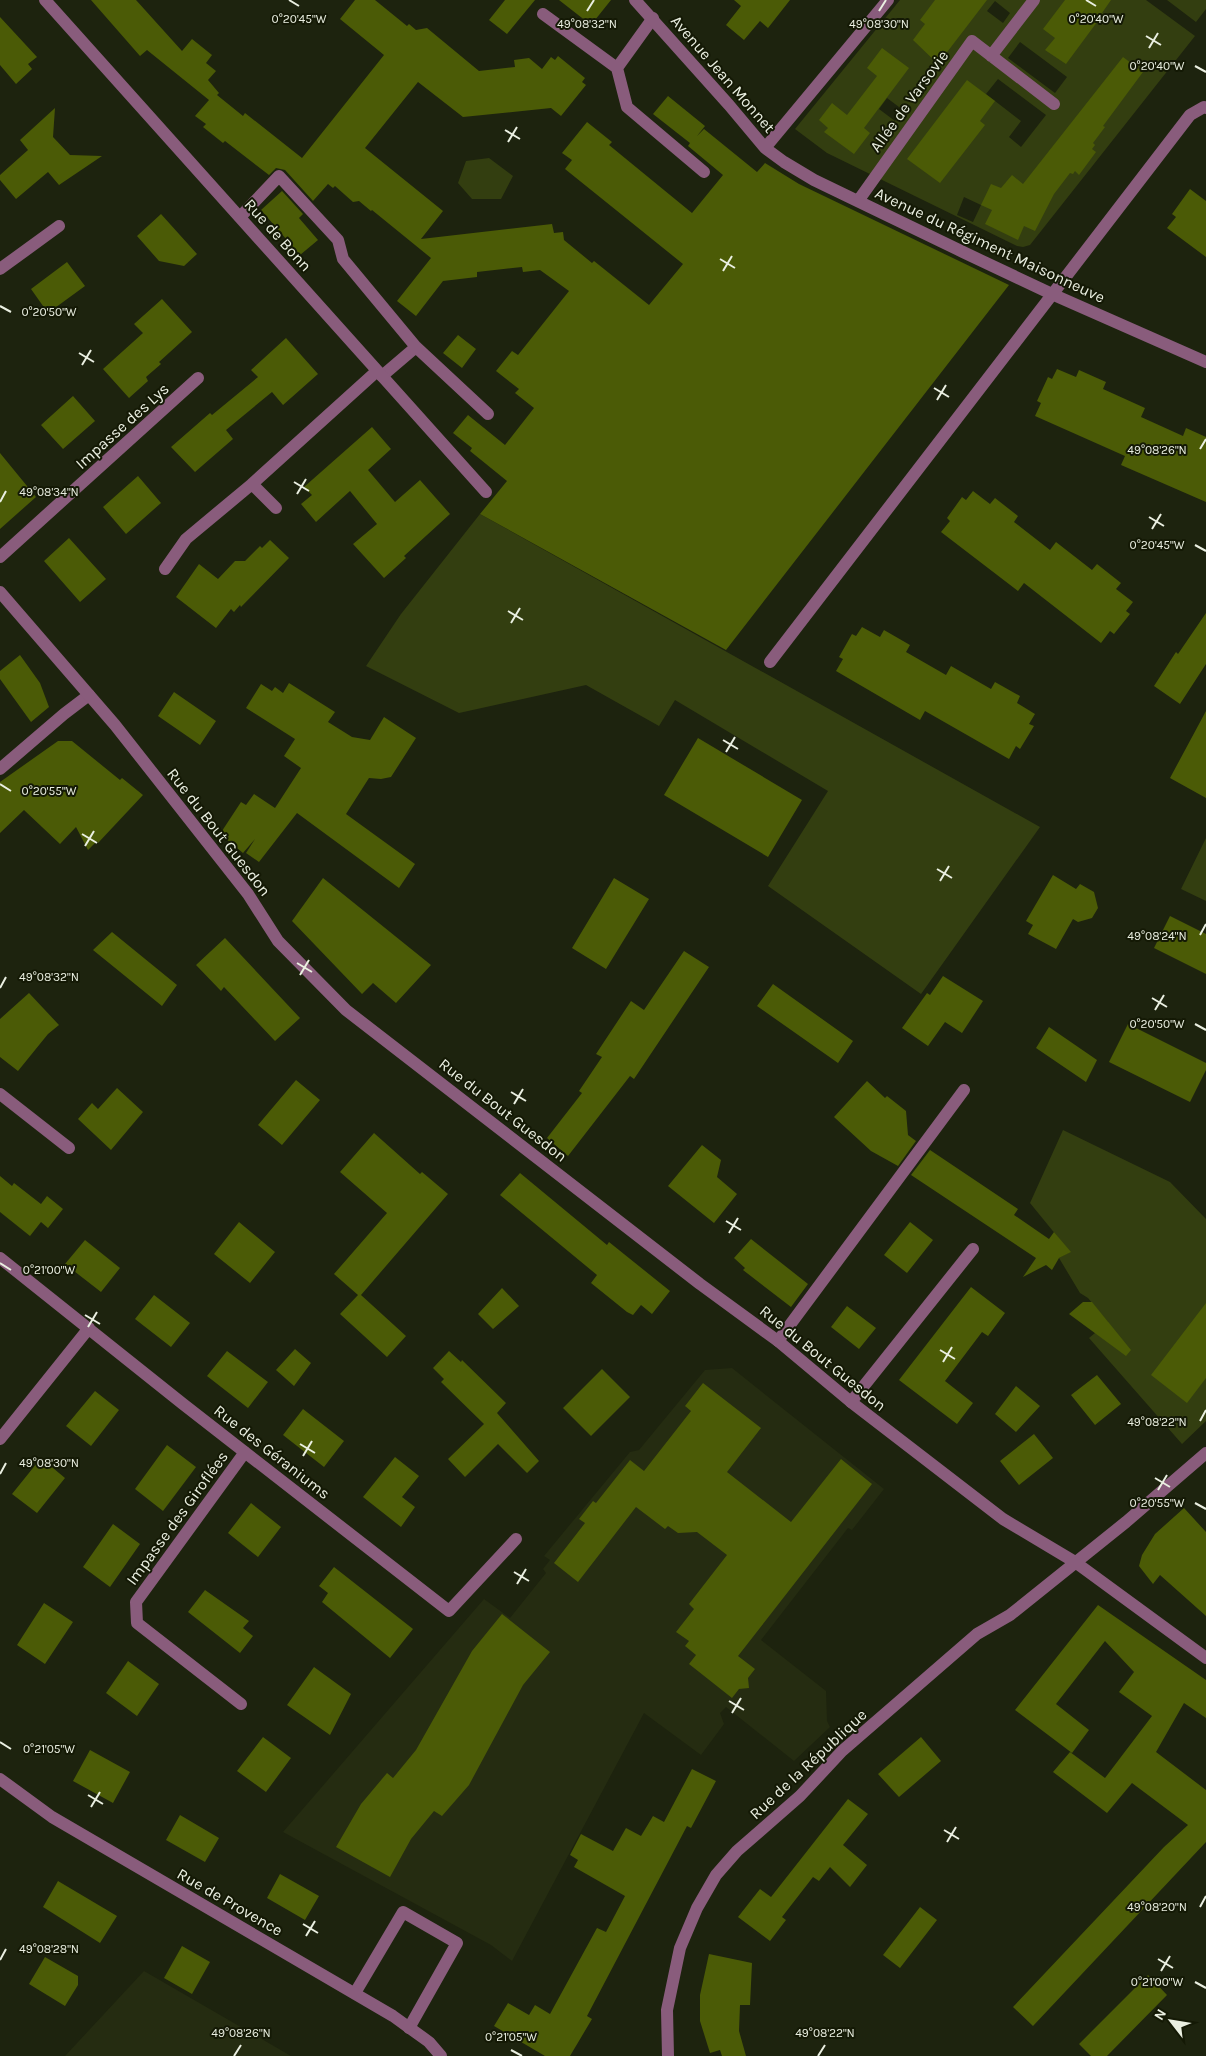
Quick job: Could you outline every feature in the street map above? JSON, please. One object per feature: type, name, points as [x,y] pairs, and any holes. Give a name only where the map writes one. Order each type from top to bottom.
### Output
[{"type":"street","name":"Rue de Bonn","points":[[45,0],[486,492]]},
{"type":"street","name":"Avenue Jean Monnet","points":[[634,0],[653,18],[765,148]]},
{"type":"street","points":[[765,148],[888,0]]},
{"type":"street","points":[[991,56],[1034,0]]},
{"type":"street","points":[[543,14],[617,68],[627,107],[704,172]]},
{"type":"street","points":[[617,68],[653,18]]},
{"type":"street","name":"Allée de Varsovie","points":[[858,201],[972,41],[1054,104]]},
{"type":"street","points":[[770,662],[1054,295],[1190,115],[1204,107],[1206,108]]},
{"type":"street","name":"Avenue du Régiment Maisonneuve","points":[[765,148],[814,180],[1054,295],[1206,362]]},
{"type":"street","points":[[240,217],[279,176],[338,240],[343,259],[416,347],[488,414]]},
{"type":"street","points":[[0,269],[58,226]]},
{"type":"street","points":[[165,569],[186,539],[379,373],[416,347]]},
{"type":"street","name":"Impasse des Lys","points":[[0,557],[198,378]]},
{"type":"street","points":[[252,484],[276,508]]},
{"type":"street","name":"Rue du Bout Guesdon","points":[[0,592],[89,695],[248,894],[278,941],[346,1010],[693,1278],[778,1341],[851,1402],[1003,1519],[1075,1562],[1206,1658]]},
{"type":"street","points":[[0,769],[89,695]]},
{"type":"street","points":[[778,1341],[964,1090]]},
{"type":"street","points":[[0,1094],[69,1148]]},
{"type":"street","points":[[851,1402],[974,1249]]},
{"type":"street","name":"Rue des Géraniums","points":[[0,1258],[450,1611],[516,1539]]},
{"type":"street","points":[[0,1439],[89,1328]]},
{"type":"street","name":"Impasse des Giroflées","points":[[241,1704],[137,1623],[136,1602],[245,1452]]},
{"type":"street","name":"Rue de la République","points":[[668,2056],[667,2010],[680,1948],[697,1908],[716,1875],[737,1851],[800,1796],[842,1752],[977,1634],[1010,1615],[1126,1522],[1206,1453]]},
{"type":"street","name":"Rue de Provence","points":[[0,1779],[52,1817],[355,1993],[410,2028],[429,2042],[441,2056]]},
{"type":"street","points":[[355,1993],[403,1912],[457,1943],[410,2028]]},
{"type":"shaded area","points":[[900,0],[1146,0],[1195,36],[1030,245],[1023,247],[1017,246],[827,153],[795,129]],"holes":[[[995,1],[1010,13],[1003,23],[987,11]],[[1020,42],[1067,77],[1055,93],[1008,58]],[[998,79],[1046,115],[1021,147],[1009,137],[1021,121],[986,94]],[[887,98],[903,110],[895,121],[879,109]],[[964,197],[981,205],[973,222],[957,215]]]},
{"type":"shaded area","points":[[1167,0],[1206,0],[1206,9],[1196,22]]},
{"type":"shaded area","points":[[489,158],[513,176],[501,199],[472,199],[458,183],[466,161]]},
{"type":"shaded area","points":[[480,514],[1040,827],[921,994],[768,886],[828,791],[675,700],[659,726],[586,685],[459,713],[366,666],[401,614]]},
{"type":"shaded area","points":[[1206,838],[1206,901],[1181,889]]},
{"type":"shaded area","points":[[1063,1130],[1170,1182],[1206,1219],[1206,1421],[1182,1444],[1089,1338],[1108,1322],[1088,1298],[1080,1293],[1059,1258],[1070,1252],[1030,1203]]},
{"type":"shaded area","points":[[732,1368],[884,1489],[852,1530],[848,1528],[761,1640],[826,1691],[827,1721],[830,1727],[794,1761],[726,1707],[720,1713],[724,1724],[701,1755],[644,1713],[512,1961],[491,1945],[283,1832],[484,1599],[510,1618],[546,1573],[543,1569],[550,1560],[544,1556],[630,1452],[639,1450],[705,1370]]},
{"type":"shaded area","points":[[144,1971],[291,2056],[65,2056]]},
{"type":"building","points":[[91,0],[136,0],[182,51],[192,39],[212,55],[206,63],[216,71],[208,80],[219,93],[217,95],[243,116],[245,113],[302,158],[384,55],[340,19],[355,0],[375,0],[407,26],[409,24],[416,30],[427,28],[479,71],[515,67],[514,60],[529,58],[542,69],[551,57],[555,60],[558,56],[585,78],[582,82],[586,85],[561,116],[551,108],[463,117],[418,82],[365,148],[443,211],[421,239],[552,224],[554,233],[563,232],[564,240],[592,263],[594,261],[649,305],[683,264],[565,169],[572,160],[562,153],[587,122],[612,142],[609,145],[692,213],[723,175],[688,146],[690,143],[653,114],[668,96],[705,126],[697,136],[704,129],[757,172],[765,163],[799,184],[1009,285],[726,650],[480,514],[507,481],[470,451],[472,448],[453,433],[468,415],[505,445],[534,408],[515,393],[519,389],[496,371],[512,351],[518,355],[569,291],[540,270],[523,272],[522,267],[477,272],[477,277],[443,281],[416,316],[397,301],[431,258],[372,210],[359,201],[353,202],[335,186],[333,188],[328,184],[313,201],[285,170],[276,168],[269,175],[225,141],[223,143],[203,127],[206,124],[195,116],[209,100],[147,50],[140,56]]},
{"type":"building","points":[[505,0],[535,0],[507,34],[489,20]]},
{"type":"building","points":[[559,0],[611,0],[591,25]]},
{"type":"building","points":[[734,0],[790,0],[768,28],[760,21],[744,40],[726,25],[741,6]]},
{"type":"building","points":[[935,0],[987,0],[938,64],[913,40],[925,24],[920,20]]},
{"type":"building","points":[[1065,0],[1111,0],[1103,14],[1066,64],[1045,50],[1055,38],[1043,29]]},
{"type":"building","points":[[0,17],[37,57],[28,64],[32,69],[16,84],[0,65]]},
{"type":"building","points":[[882,48],[909,68],[864,128],[870,133],[854,154],[824,132],[828,128],[819,120],[832,103],[847,115],[877,76],[867,68]]},
{"type":"building","points":[[1123,57],[1143,72],[1103,126],[1105,127],[1093,143],[1095,145],[1092,149],[1096,152],[1079,175],[1075,171],[1073,174],[1070,173],[1054,194],[1035,231],[1024,226],[1018,240],[985,224],[992,210],[981,205],[991,184],[1001,188],[1012,175],[1023,184]]},
{"type":"building","points":[[967,80],[995,101],[980,121],[985,125],[940,183],[907,159]]},
{"type":"building","points":[[55,108],[53,137],[70,155],[102,156],[59,185],[48,172],[16,199],[0,180],[0,175],[28,150],[20,140]]},
{"type":"building","points":[[1190,189],[1206,201],[1206,257],[1167,228],[1176,217],[1172,214]]},
{"type":"building","points":[[282,191],[303,214],[299,218],[318,240],[300,255],[261,210]]},
{"type":"building","points":[[161,214],[197,254],[184,266],[159,261],[137,236]]},
{"type":"building","points":[[67,262],[85,286],[48,313],[31,289]]},
{"type":"building","points":[[162,299],[192,332],[159,362],[161,364],[146,377],[148,381],[129,398],[103,369],[143,333],[134,324]]},
{"type":"building","points":[[458,335],[476,349],[462,368],[443,353]]},
{"type":"building","points":[[286,338],[318,374],[283,405],[272,392],[226,430],[233,439],[195,472],[171,447],[210,413],[212,415],[258,377],[251,370]]},
{"type":"building","points":[[1057,369],[1076,377],[1079,370],[1106,382],[1103,389],[1145,408],[1141,417],[1183,436],[1186,428],[1206,437],[1206,502],[1121,465],[1125,456],[1035,416],[1041,403],[1037,401],[1048,377],[1052,379]]},
{"type":"building","points":[[73,396],[95,421],[63,449],[41,425]]},
{"type":"building","points":[[372,427],[391,449],[368,470],[395,502],[420,480],[450,514],[404,556],[406,558],[384,578],[353,544],[377,524],[350,491],[316,522],[301,504],[312,495],[304,487]]},
{"type":"building","points":[[0,453],[36,497],[0,529]]},
{"type":"building","points":[[138,476],[161,503],[126,534],[103,507]]},
{"type":"building","points":[[973,491],[990,504],[995,498],[1018,516],[1014,522],[1050,550],[1056,542],[1092,570],[1097,564],[1121,583],[1116,589],[1133,602],[1126,611],[1130,614],[1114,634],[1110,631],[1101,643],[1024,583],[1018,591],[941,532],[950,521],[947,518],[962,497],[966,500]]},
{"type":"building","points":[[69,538],[106,579],[80,602],[44,561]]},
{"type":"building","points":[[270,540],[289,558],[241,607],[240,605],[234,612],[231,609],[216,628],[176,597],[199,564],[218,579],[235,561],[245,561],[260,546],[262,548]]},
{"type":"building","points":[[1206,613],[1206,664],[1180,704],[1154,686],[1176,652],[1178,654]]},
{"type":"building","points":[[862,627],[880,637],[884,630],[910,645],[906,652],[946,675],[951,666],[991,689],[995,682],[1020,696],[1017,703],[1035,714],[1029,724],[1034,726],[1020,749],[1016,746],[1009,759],[925,711],[920,720],[836,671],[843,659],[839,657],[852,634],[856,636]]},
{"type":"building","points":[[20,655],[40,683],[49,707],[31,722],[0,679],[0,671]]},
{"type":"building","points":[[289,683],[335,712],[328,722],[352,737],[370,740],[384,717],[416,738],[391,777],[381,779],[369,778],[346,814],[415,864],[399,888],[297,813],[259,862],[246,853],[255,839],[243,853],[220,834],[241,802],[246,805],[254,794],[275,808],[301,768],[284,756],[295,739],[246,708],[261,684],[272,691],[275,687],[283,693]]},
{"type":"building","points":[[174,692],[216,721],[200,745],[158,716]]},
{"type":"building","points":[[1206,711],[1206,798],[1170,778]]},
{"type":"building","points":[[698,738],[802,800],[768,857],[664,795]]},
{"type":"building","points":[[58,741],[72,741],[120,780],[122,778],[143,795],[98,843],[97,841],[88,850],[76,827],[60,844],[24,810],[0,833],[0,782]]},
{"type":"building","points":[[1053,875],[1076,889],[1080,884],[1094,892],[1098,908],[1092,918],[1078,922],[1073,919],[1056,949],[1028,934],[1033,925],[1026,921]]},
{"type":"building","points":[[323,878],[431,965],[396,1003],[373,983],[362,994],[292,921]]},
{"type":"building","points":[[614,878],[649,899],[606,969],[572,948]]},
{"type":"building","points":[[1170,916],[1206,934],[1206,974],[1154,948]]},
{"type":"building","points":[[112,932],[177,985],[162,1006],[93,950]]},
{"type":"building","points":[[225,938],[300,1018],[275,1041],[224,987],[221,991],[196,965]]},
{"type":"building","points":[[684,951],[709,967],[634,1079],[630,1076],[568,1156],[547,1138],[582,1093],[579,1091],[602,1057],[596,1054],[631,1001],[644,1010]]},
{"type":"building","points":[[943,976],[983,1001],[962,1033],[945,1022],[928,1046],[902,1028],[927,993],[930,995]]},
{"type":"building","points":[[773,984],[853,1041],[838,1063],[757,1006]]},
{"type":"building","points":[[29,993],[59,1025],[48,1034],[18,1071],[0,1057],[0,1019]]},
{"type":"building","points":[[1128,1024],[1206,1063],[1206,1070],[1190,1102],[1109,1062]]},
{"type":"building","points":[[1049,1027],[1097,1060],[1086,1082],[1036,1048]]},
{"type":"building","points":[[296,1080],[320,1100],[282,1145],[258,1125]]},
{"type":"building","points":[[867,1081],[885,1098],[887,1096],[906,1111],[908,1135],[916,1141],[898,1166],[871,1151],[834,1117]]},
{"type":"building","points":[[117,1088],[143,1112],[111,1150],[78,1119],[92,1103],[98,1109]]},
{"type":"building","points":[[374,1133],[420,1174],[422,1172],[448,1194],[361,1295],[406,1336],[387,1357],[340,1314],[358,1295],[334,1274],[387,1213],[340,1172]]},
{"type":"building","points":[[702,1145],[721,1160],[717,1177],[737,1194],[714,1223],[668,1186]]},
{"type":"building","points":[[930,1150],[1018,1209],[1014,1215],[1049,1239],[1054,1232],[1071,1252],[1059,1258],[1052,1270],[1046,1265],[1023,1277],[1036,1258],[911,1175]]},
{"type":"building","points":[[520,1173],[607,1245],[609,1242],[670,1291],[652,1314],[641,1305],[633,1315],[627,1312],[591,1283],[597,1275],[500,1195]]},
{"type":"building","points":[[0,1176],[12,1186],[14,1183],[41,1204],[47,1196],[63,1209],[48,1228],[41,1222],[30,1236],[0,1212]]},
{"type":"building","points":[[239,1222],[275,1252],[250,1283],[214,1254]]},
{"type":"building","points":[[910,1222],[933,1240],[907,1273],[884,1255]]},
{"type":"building","points":[[751,1239],[808,1284],[791,1307],[743,1270],[745,1268],[734,1258]]},
{"type":"building","points":[[85,1240],[120,1268],[101,1292],[65,1264]]},
{"type":"building","points":[[971,1287],[1005,1313],[988,1336],[982,1332],[945,1381],[973,1403],[957,1424],[899,1380]]},
{"type":"building","points":[[502,1288],[519,1306],[493,1329],[478,1314]]},
{"type":"building","points":[[154,1295],[190,1323],[171,1347],[135,1319]]},
{"type":"building","points":[[1083,1302],[1092,1302],[1131,1350],[1126,1356],[1069,1314]]},
{"type":"building","points":[[1206,1303],[1206,1378],[1187,1403],[1151,1375]]},
{"type":"building","points":[[847,1306],[876,1328],[859,1349],[831,1327]]},
{"type":"building","points":[[295,1349],[311,1363],[294,1386],[276,1370]]},
{"type":"building","points":[[227,1351],[268,1382],[248,1408],[207,1376]]},
{"type":"building","points":[[449,1351],[461,1362],[462,1360],[506,1403],[497,1413],[539,1461],[527,1473],[498,1444],[465,1477],[448,1459],[484,1424],[441,1382],[444,1379],[433,1368]]},
{"type":"building","points":[[602,1369],[630,1397],[591,1436],[563,1408]]},
{"type":"building","points":[[1097,1375],[1121,1404],[1095,1425],[1071,1395]]},
{"type":"building","points":[[703,1383],[761,1428],[727,1472],[791,1522],[841,1459],[872,1484],[738,1656],[755,1669],[748,1678],[749,1688],[739,1689],[732,1698],[689,1664],[696,1655],[685,1646],[689,1641],[676,1632],[694,1609],[689,1604],[727,1555],[697,1532],[678,1533],[668,1526],[665,1529],[636,1507],[578,1582],[554,1563],[585,1523],[579,1519],[593,1501],[596,1503],[630,1460],[644,1471],[691,1411],[685,1406]]},
{"type":"building","points":[[1016,1386],[1040,1406],[1016,1432],[995,1414]]},
{"type":"building","points":[[95,1391],[119,1410],[91,1446],[66,1426]]},
{"type":"building","points":[[303,1409],[344,1441],[324,1467],[283,1435]]},
{"type":"building","points":[[1034,1434],[1053,1458],[1019,1485],[1000,1461]]},
{"type":"building","points":[[167,1445],[196,1467],[163,1511],[135,1489]]},
{"type":"building","points":[[395,1457],[419,1476],[402,1497],[415,1507],[401,1527],[363,1497]]},
{"type":"building","points":[[41,1458],[65,1478],[37,1513],[12,1494]]},
{"type":"building","points":[[251,1503],[281,1527],[258,1557],[228,1533]]},
{"type":"building","points":[[1184,1508],[1206,1532],[1206,1616],[1160,1575],[1153,1584],[1139,1566],[1142,1555],[1155,1534]]},
{"type":"building","points":[[113,1524],[140,1544],[110,1587],[83,1567]]},
{"type":"building","points":[[334,1567],[413,1629],[390,1658],[322,1602],[328,1593],[319,1586]]},
{"type":"building","points":[[205,1590],[249,1621],[243,1628],[253,1636],[240,1653],[188,1612]]},
{"type":"building","points":[[44,1603],[73,1622],[45,1664],[17,1645]]},
{"type":"building","points":[[1098,1605],[1206,1680],[1206,1718],[1184,1703],[1156,1752],[1206,1790],[1206,1842],[1033,2026],[1013,2007],[1164,1847],[1188,1825],[1132,1783],[1107,1813],[1053,1772],[1070,1752],[1105,1778],[1152,1716],[1119,1692],[1134,1672],[1105,1641],[1056,1704],[1089,1730],[1072,1753],[1015,1710]]},
{"type":"building","points":[[502,1614],[550,1652],[523,1685],[469,1785],[442,1816],[434,1811],[411,1839],[390,1877],[336,1847],[361,1804],[387,1773],[393,1778],[416,1750],[472,1651]]},
{"type":"building","points":[[128,1661],[159,1684],[137,1716],[106,1693]]},
{"type":"building","points":[[314,1667],[351,1694],[330,1735],[287,1705]]},
{"type":"building","points":[[263,1737],[291,1758],[266,1792],[237,1771]]},
{"type":"building","points":[[921,1737],[941,1761],[899,1797],[878,1774]]},
{"type":"building","points":[[90,1750],[130,1772],[113,1803],[73,1781]]},
{"type":"building","points":[[692,1769],[716,1781],[691,1828],[687,1826],[587,2016],[592,2019],[570,2056],[545,2056],[494,2026],[508,2003],[529,2015],[535,2005],[550,2014],[597,1928],[606,1932],[625,1896],[574,1867],[578,1860],[570,1855],[581,1834],[613,1851],[626,1828],[641,1836],[653,1816],[664,1822]]},
{"type":"building","points":[[848,1799],[868,1814],[843,1845],[867,1865],[850,1887],[830,1867],[819,1881],[813,1877],[782,1917],[786,1920],[770,1941],[738,1917],[760,1889],[771,1897]]},
{"type":"building","points":[[180,1815],[219,1838],[205,1862],[166,1840]]},
{"type":"building","points":[[280,1874],[319,1896],[305,1920],[267,1898]]},
{"type":"building","points":[[58,1881],[117,1916],[100,1943],[43,1907]]},
{"type":"building","points":[[920,1907],[937,1920],[900,1968],[883,1955]]},
{"type":"building","points":[[182,1946],[210,1962],[192,1994],[164,1978]]},
{"type":"building","points":[[709,1954],[752,1963],[750,2005],[740,2005],[739,2031],[746,2056],[722,2056],[720,2050],[710,2053],[700,2021],[700,1995]]},
{"type":"building","points":[[45,1957],[78,1976],[78,1985],[65,2006],[29,1984]]},
{"type":"building","points":[[1148,1975],[1167,1995],[1107,2056],[1091,2056],[1079,2044]]}]
